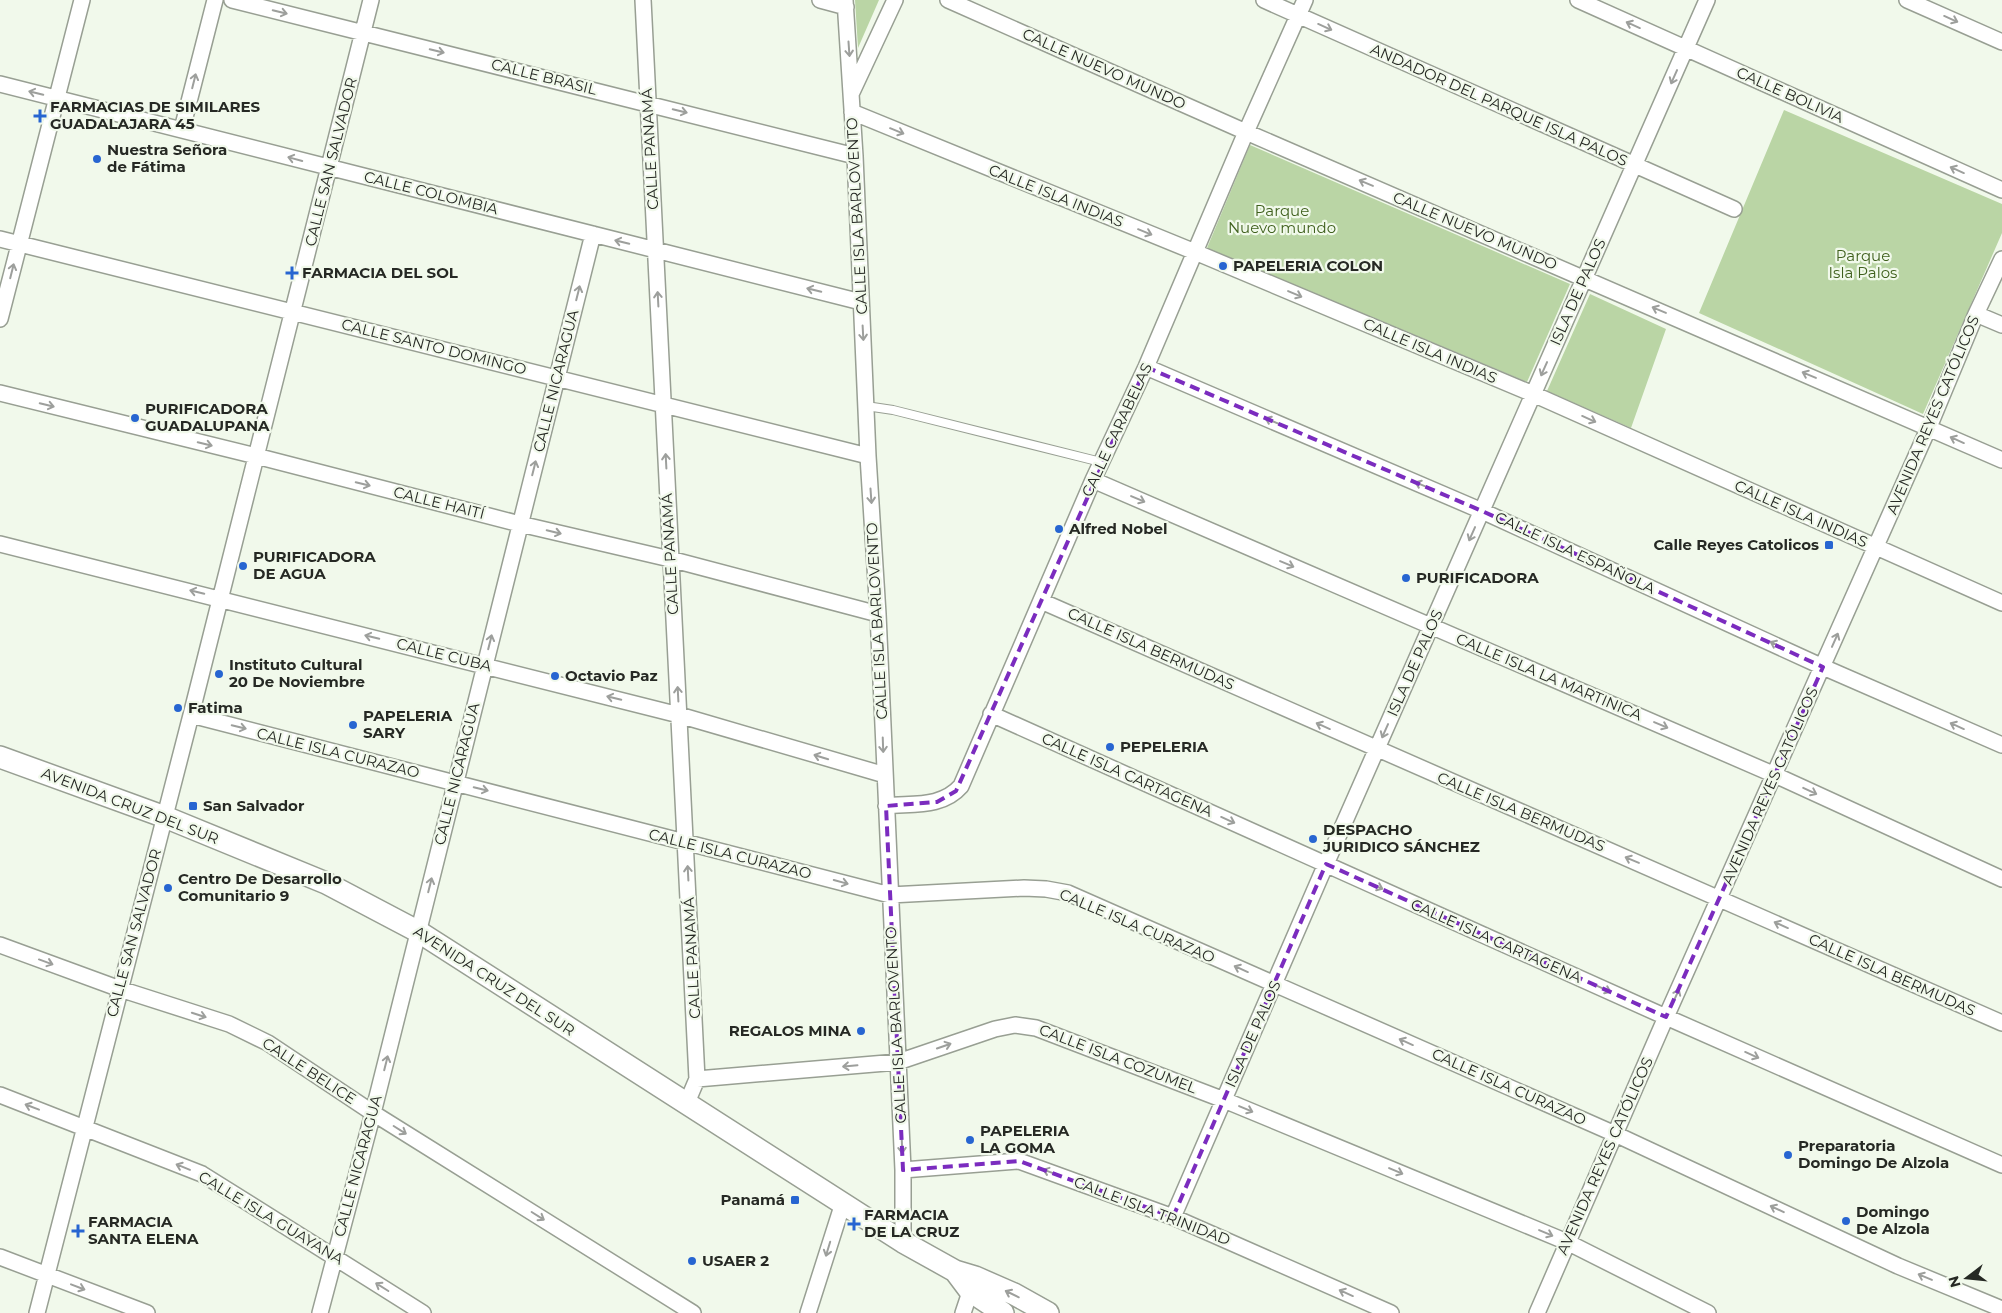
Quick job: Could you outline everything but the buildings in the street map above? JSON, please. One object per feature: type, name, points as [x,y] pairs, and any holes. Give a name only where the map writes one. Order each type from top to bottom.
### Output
[{"type":"main road","name":"AVENIDA CRUZ DEL SUR","points":[[0,757],[164,818],[326,883],[419,932],[686,1105],[903,1242],[955,1271],[973,1284],[1002,1313]]},
{"type":"main road","name":"AVENIDA CRUZ DEL SUR","points":[[973,1284],[1014,1294],[1048,1313]]},
{"type":"street","points":[[0,319],[82,0]]},
{"type":"street","points":[[182,129],[215,0]]},
{"type":"street","name":"CALLE BRASIL","points":[[232,0],[855,156]]},
{"type":"street","name":"CALLE SAN SALVADOR","points":[[37,1313],[191,715],[371,0]]},
{"type":"street","name":"CALLE PANAMÁ","points":[[643,0],[697,1079],[686,1105]]},
{"type":"street","points":[[820,0],[846,3]]},
{"type":"street","points":[[852,93],[895,0]]},
{"type":"street","name":"CALLE NUEVO MUNDO","points":[[948,0],[1246,132],[1930,427],[2002,460]]},
{"type":"street","name":"ANDADOR DEL PARQUE ISLA PALOS","points":[[1264,0],[1734,209]]},
{"type":"street","name":"CALLE CARABELAS","points":[[886,806],[937,802],[952,796],[961,786],[1093,480],[1146,367],[1304,0]]},
{"type":"street","name":"CALLE BOLIVIA","points":[[1578,0],[2002,190]]},
{"type":"street","name":"ISLA DE PALOS","points":[[1174,1217],[1326,864],[1707,0]]},
{"type":"street","points":[[1907,0],[2002,42]]},
{"type":"street","name":"CALLE ISLA BARLOVENTO","points":[[846,3],[852,93],[868,456],[878,614],[903,1170],[903,1242]]},
{"type":"street","name":"CALLE COLOMBIA","points":[[0,84],[861,302]]},
{"type":"street","name":"CALLE ISLA INDIAS","points":[[852,112],[1195,252],[1533,394],[2002,603]]},
{"type":"street","name":"CALLE NICARAGUA","points":[[320,1313],[419,932],[484,665],[593,234]]},
{"type":"street","name":"CALLE SANTO DOMINGO","points":[[0,239],[868,456]]},
{"type":"street","name":"AVENIDA REYES CATÓLICOS","points":[[1537,1313],[1666,1017],[1930,427],[1976,314],[2002,259]]},
{"type":"street","points":[[1976,314],[2002,325]]},
{"type":"street","name":"CALLE ISLA ESPAÑOLA","points":[[1146,367],[1482,510],[1823,667],[2002,745]]},
{"type":"street","name":"CALLE HAITÍ","points":[[0,393],[520,524],[670,559],[878,614]]},
{"type":"street","name":"CALLE ISLA LA MARTINICA","points":[[1093,480],[1775,775],[2002,879]]},
{"type":"street","name":"CALLE CUBA","points":[[0,544],[679,715],[885,775]]},
{"type":"street","name":"CALLE ISLA BERMUDAS","points":[[1041,601],[2002,1023]]},
{"type":"street","name":"CALLE ISLA CARTAGENA","points":[[991,714],[1666,1017],[2002,1164]]},
{"type":"street","name":"CALLE ISLA CURAZAO","points":[[191,715],[890,895],[1024,888],[1068,893],[1615,1134],[1898,1266],[2002,1309]]},
{"type":"street","name":"CALLE BELICE","points":[[0,945],[120,989],[229,1024],[268,1042],[373,1113],[693,1313]]},
{"type":"street","name":"CALLE ISLA COZUMEL","points":[[697,1079],[898,1062],[996,1029],[1015,1025],[1036,1028],[1224,1100],[1567,1242],[1708,1313]]},
{"type":"street","name":"CALLE ISLA GUAYANA","points":[[0,1095],[202,1174],[423,1313]]},
{"type":"street","name":"CALLE ISLA TRINIDAD","points":[[903,1170],[1020,1161],[1174,1217],[1391,1313]]},
{"type":"street","points":[[808,1313],[843,1203]]},
{"type":"street","points":[[0,1257],[147,1313]]},
{"type":"street","points":[[963,1313],[973,1284]]},
{"type":"lane","points":[[866,406],[893,410],[1101,462]]},
{"type":"highlighted area","points":[[1146,367],[1482,511],[1823,667],[1666,1017],[1326,864],[1173,1217],[1019,1161],[903,1170],[886,806],[937,802],[956,791]]},
{"type":"green space","points":[[855,0],[879,0],[858,48]]},
{"type":"green space","name":"Parque Isla Palos","points":[[1784,110],[2002,204],[2002,233],[1923,414],[1699,313]]},
{"type":"green space","name":"Parque Nuevo mundo","points":[[1250,145],[1570,284],[1527,382],[1207,248]]},
{"type":"green space","points":[[1590,294],[1666,329],[1631,428],[1547,391]]},
{"type":"place","name":"FARMACIAS DE SIMILARES GUADALAJARA 45","points":[[40,116]]},
{"type":"place","name":"Nuestra Señora de Fátima","points":[[97,159]]},
{"type":"place","name":"PAPELERIA COLON","points":[[1223,266]]},
{"type":"place","name":"FARMACIA DEL SOL","points":[[292,273]]},
{"type":"place","name":"PURIFICADORA GUADALUPANA","points":[[135,418]]},
{"type":"place","name":"Alfred Nobel","points":[[1059,529]]},
{"type":"place","name":"Calle Reyes Catolicos","points":[[1829,545]]},
{"type":"place","name":"PURIFICADORA DE AGUA","points":[[243,566]]},
{"type":"place","name":"PURIFICADORA","points":[[1406,578]]},
{"type":"place","name":"Instituto Cultural 20 De Noviembre","points":[[219,674]]},
{"type":"place","name":"Octavio Paz","points":[[555,676]]},
{"type":"place","name":"Fatima","points":[[178,708]]},
{"type":"place","name":"PAPELERIA SARY","points":[[353,725]]},
{"type":"place","name":"PEPELERIA","points":[[1110,747]]},
{"type":"place","name":"San Salvador","points":[[193,806]]},
{"type":"place","name":"DESPACHO JURIDICO SÁNCHEZ","points":[[1313,839]]},
{"type":"place","name":"Centro De Desarrollo Comunitario 9","points":[[168,888]]},
{"type":"place","name":"REGALOS MINA","points":[[861,1031]]},
{"type":"place","name":"PAPELERIA LA GOMA","points":[[970,1140]]},
{"type":"place","name":"Preparatoria Domingo De Alzola","points":[[1788,1155]]},
{"type":"place","name":"Panamá","points":[[795,1200]]},
{"type":"place","name":"Domingo De Alzola","points":[[1846,1221]]},
{"type":"place","name":"FARMACIA DE LA CRUZ","points":[[854,1224]]},
{"type":"place","name":"FARMACIA SANTA ELENA","points":[[78,1231]]},
{"type":"place","name":"USAER 2","points":[[692,1261]]}]
